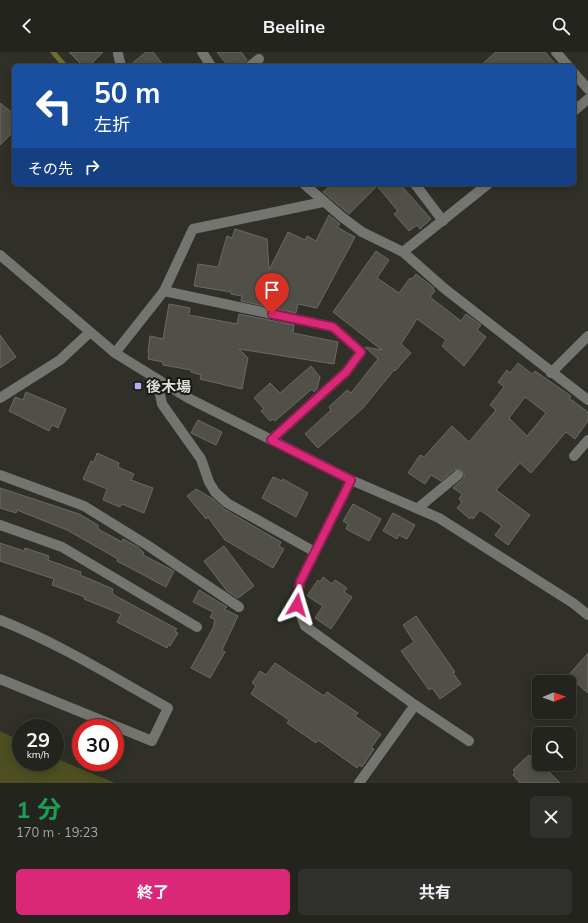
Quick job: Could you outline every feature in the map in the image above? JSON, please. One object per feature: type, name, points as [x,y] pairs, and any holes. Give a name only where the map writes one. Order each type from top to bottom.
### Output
[{"type":"street","points":[[202,52],[210,64]]},
{"type":"street","points":[[556,52],[566,64]]},
{"type":"street","points":[[118,53],[121,64]]},
{"type":"street","points":[[253,64],[259,59]]},
{"type":"street","points":[[576,75],[588,89]]},
{"type":"street","points":[[576,109],[588,99]]},
{"type":"street","points":[[306,186],[323,202],[362,232],[403,252],[445,289],[551,373],[588,400]]},
{"type":"street","points":[[417,186],[443,221]]},
{"type":"street","points":[[403,252],[486,186]]},
{"type":"street","points":[[115,353],[164,291],[193,229],[323,202]]},
{"type":"street","points":[[0,255],[89,333],[115,353],[188,398],[351,480],[439,518],[482,544],[588,615]]},
{"type":"street","points":[[164,291],[333,327],[361,352],[346,372],[271,440]]},
{"type":"street","points":[[0,398],[60,360],[89,333]]},
{"type":"street","points":[[551,373],[588,336]]},
{"type":"street","points":[[157,379],[162,404],[201,459],[209,482],[215,492],[227,503],[315,552]]},
{"type":"street","points":[[574,456],[588,440]]},
{"type":"street","points":[[0,475],[84,506],[148,545],[239,607]]},
{"type":"street","points":[[418,508],[458,475]]},
{"type":"street","points":[[351,480],[300,582],[297,605],[305,626],[415,705],[469,741]]},
{"type":"street","points":[[0,524],[62,547],[197,627]]},
{"type":"street","points":[[0,620],[19,627],[102,670],[168,708],[152,741],[0,679]]},
{"type":"street","points":[[359,783],[415,705]]},
{"type":"shaded area","points":[[0,731],[12,737],[12,771],[64,771],[64,762],[72,765],[72,771],[86,771],[115,783],[0,783]]},
{"type":"building","points":[[69,52],[103,52],[91,64],[81,64]]},
{"type":"building","points":[[146,52],[153,52],[162,64],[131,64]]},
{"type":"building","points":[[217,52],[241,52],[247,60],[242,64],[226,64]]},
{"type":"building","points":[[496,52],[545,52],[555,64],[482,64]]},
{"type":"building","points":[[0,103],[12,112],[12,133],[0,145]]},
{"type":"building","points":[[330,186],[377,186],[349,214],[323,192]]},
{"type":"building","points":[[377,186],[402,186],[431,219],[420,229],[417,225],[409,231],[394,214],[398,211]]},
{"type":"building","points":[[329,215],[340,224],[337,227],[355,237],[317,308],[298,304],[296,313],[241,301],[242,296],[231,294],[231,292],[194,286],[198,264],[218,267],[227,236],[232,238],[235,229],[267,239],[269,270],[288,232],[305,240],[307,236],[316,241]]},
{"type":"building","points":[[376,251],[389,260],[377,278],[399,293],[410,278],[412,279],[416,274],[434,288],[433,289],[435,291],[430,297],[461,321],[466,314],[481,325],[477,330],[486,337],[464,366],[442,346],[446,340],[417,319],[401,344],[411,353],[395,371],[394,370],[363,408],[318,448],[305,434],[331,410],[329,407],[347,390],[351,393],[378,359],[365,347],[382,350],[333,312]]},
{"type":"building","points":[[169,304],[190,308],[189,315],[237,324],[239,314],[294,325],[293,333],[338,342],[334,364],[239,349],[248,358],[242,389],[200,379],[201,375],[191,372],[191,370],[163,365],[163,362],[148,359],[150,336],[163,339]]},
{"type":"building","points":[[0,335],[16,357],[0,368]]},
{"type":"building","points":[[518,363],[532,374],[535,371],[571,396],[569,398],[588,412],[588,421],[575,439],[566,432],[531,473],[520,463],[496,490],[530,515],[508,545],[495,535],[502,526],[480,510],[473,519],[472,517],[470,519],[457,508],[462,502],[459,499],[462,494],[453,488],[464,478],[464,474],[461,469],[454,470],[441,481],[431,475],[425,484],[408,473],[420,455],[424,457],[452,426],[469,442],[496,410],[490,405],[504,387],[498,382],[507,370],[510,373]],"holes":[[[525,397],[546,413],[527,436],[509,418]]]},
{"type":"building","points":[[311,366],[320,377],[317,389],[314,392],[312,389],[275,421],[273,419],[270,421],[261,411],[264,409],[254,398],[270,383],[280,393]]},
{"type":"building","points":[[26,392],[66,409],[58,428],[52,425],[49,431],[9,411],[15,397],[23,400]]},
{"type":"building","points":[[198,420],[222,432],[216,445],[191,433]]},
{"type":"building","points":[[97,453],[119,463],[118,467],[134,474],[131,480],[153,488],[144,513],[122,504],[120,507],[103,500],[107,489],[83,479],[91,461],[94,462]]},
{"type":"building","points":[[273,477],[282,481],[283,479],[308,493],[296,517],[262,498]]},
{"type":"building","points":[[0,488],[79,514],[98,525],[98,529],[122,542],[123,539],[138,547],[144,553],[143,555],[174,571],[166,587],[117,561],[118,559],[67,530],[17,510],[16,513],[0,508]]},
{"type":"building","points":[[196,489],[213,499],[224,509],[281,542],[279,546],[284,549],[273,568],[225,540],[208,517],[206,519],[187,496]]},
{"type":"building","points":[[353,504],[381,519],[369,541],[346,529],[348,524],[343,521]]},
{"type":"building","points":[[393,513],[415,525],[407,539],[399,535],[397,539],[383,531]]},
{"type":"building","points":[[0,543],[24,551],[25,548],[49,556],[48,560],[81,572],[80,575],[113,589],[112,592],[114,595],[177,629],[175,631],[178,633],[170,646],[168,645],[167,648],[117,622],[121,614],[84,599],[85,597],[52,585],[54,579],[0,561]]},
{"type":"building","points":[[224,546],[254,586],[238,598],[227,591],[204,561]]},
{"type":"building","points":[[323,577],[332,584],[335,580],[347,588],[344,592],[352,597],[331,629],[315,618],[323,606],[307,596],[318,580],[320,582]]},
{"type":"building","points":[[199,590],[227,607],[224,609],[238,616],[222,650],[225,652],[210,678],[191,668],[213,628],[215,620],[210,617],[213,612],[193,602]]},
{"type":"building","points":[[416,616],[455,672],[453,673],[461,684],[440,699],[432,688],[429,690],[401,651],[414,642],[403,625]]},
{"type":"building","points":[[588,653],[588,693],[576,683],[576,675],[569,675]]},
{"type":"building","points":[[275,663],[324,696],[327,692],[358,713],[355,716],[381,734],[371,748],[374,749],[362,767],[359,765],[357,768],[318,740],[316,743],[287,723],[289,720],[251,694],[256,686],[252,683],[260,671],[266,675]]},
{"type":"building","points":[[529,755],[532,758],[532,771],[548,771],[560,783],[520,783],[513,775],[515,772],[513,770]]},
{"type":"waterway","points":[[53,52],[63,64]]},
{"type":"place","name":"後木場","points":[[138,386]]},
{"type":"route","points":[[272,314],[333,327],[361,352],[346,372],[271,440],[351,480],[300,582],[297,605]]}]
